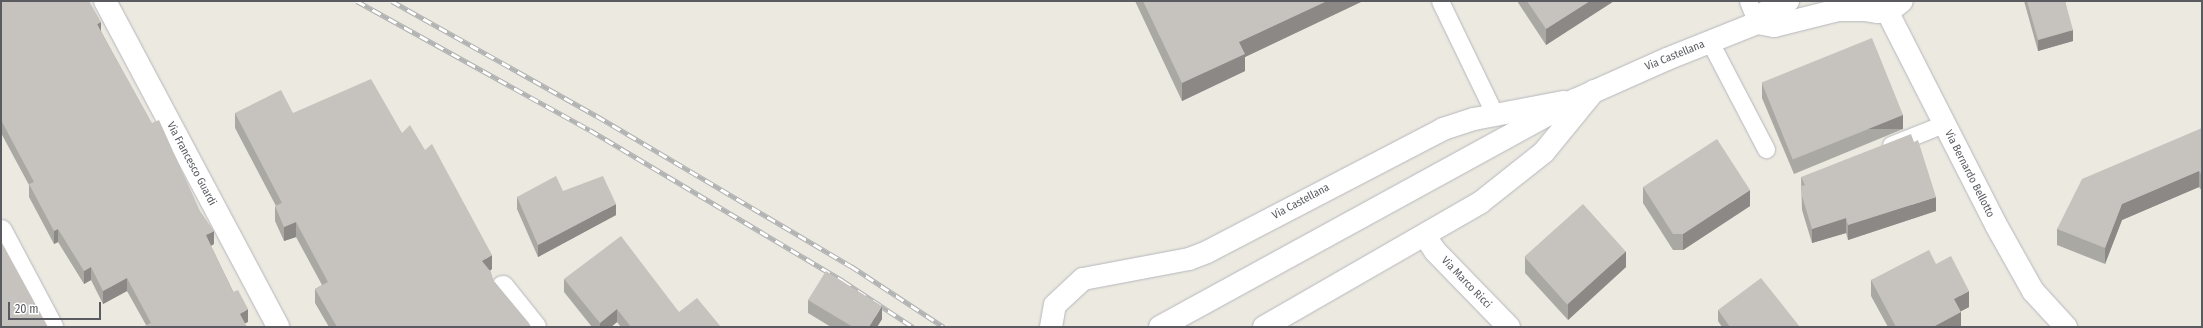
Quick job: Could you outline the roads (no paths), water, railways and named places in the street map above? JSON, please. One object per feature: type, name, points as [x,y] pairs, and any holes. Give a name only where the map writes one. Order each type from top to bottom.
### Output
[{"type":"street","name":"Via Francesco Guardi","points":[[105,1],[278,327]]},
{"type":"street","name":"Via Castellana","points":[[1160,327],[1584,95],[1757,23],[1766,12],[1788,1]]},
{"type":"street","name":"Via Castellana","points":[[1757,23],[1774,26],[1859,5],[1894,6]]},
{"type":"street","name":"Via Bernardo Bellotto","points":[[1894,6],[1943,124],[2033,291],[2066,327]]},
{"type":"street","name":"Via Castellana","points":[[1051,327],[1055,305],[1083,279],[1166,265],[1207,252],[1443,129],[1584,95]]},
{"type":"street","name":"Via Castellana","points":[[1264,327],[1425,236],[1481,202],[1544,152],[1584,95]]},
{"type":"street","points":[[1,231],[52,327]]},
{"type":"street","name":"Via Marco Ricci","points":[[1425,236],[1435,251],[1509,327]]},
{"type":"street","points":[[504,287],[535,327]]},
{"type":"lane","points":[[1440,1],[1496,115]]},
{"type":"lane","points":[[1748,1],[1757,23]]},
{"type":"lane","points":[[1710,42],[1766,150]]},
{"type":"lane","points":[[1879,150],[1943,124]]},
{"type":"railway","points":[[357,1],[590,130],[843,281],[913,327]]},
{"type":"railway","points":[[392,1],[597,116],[851,266],[944,327]]}]
